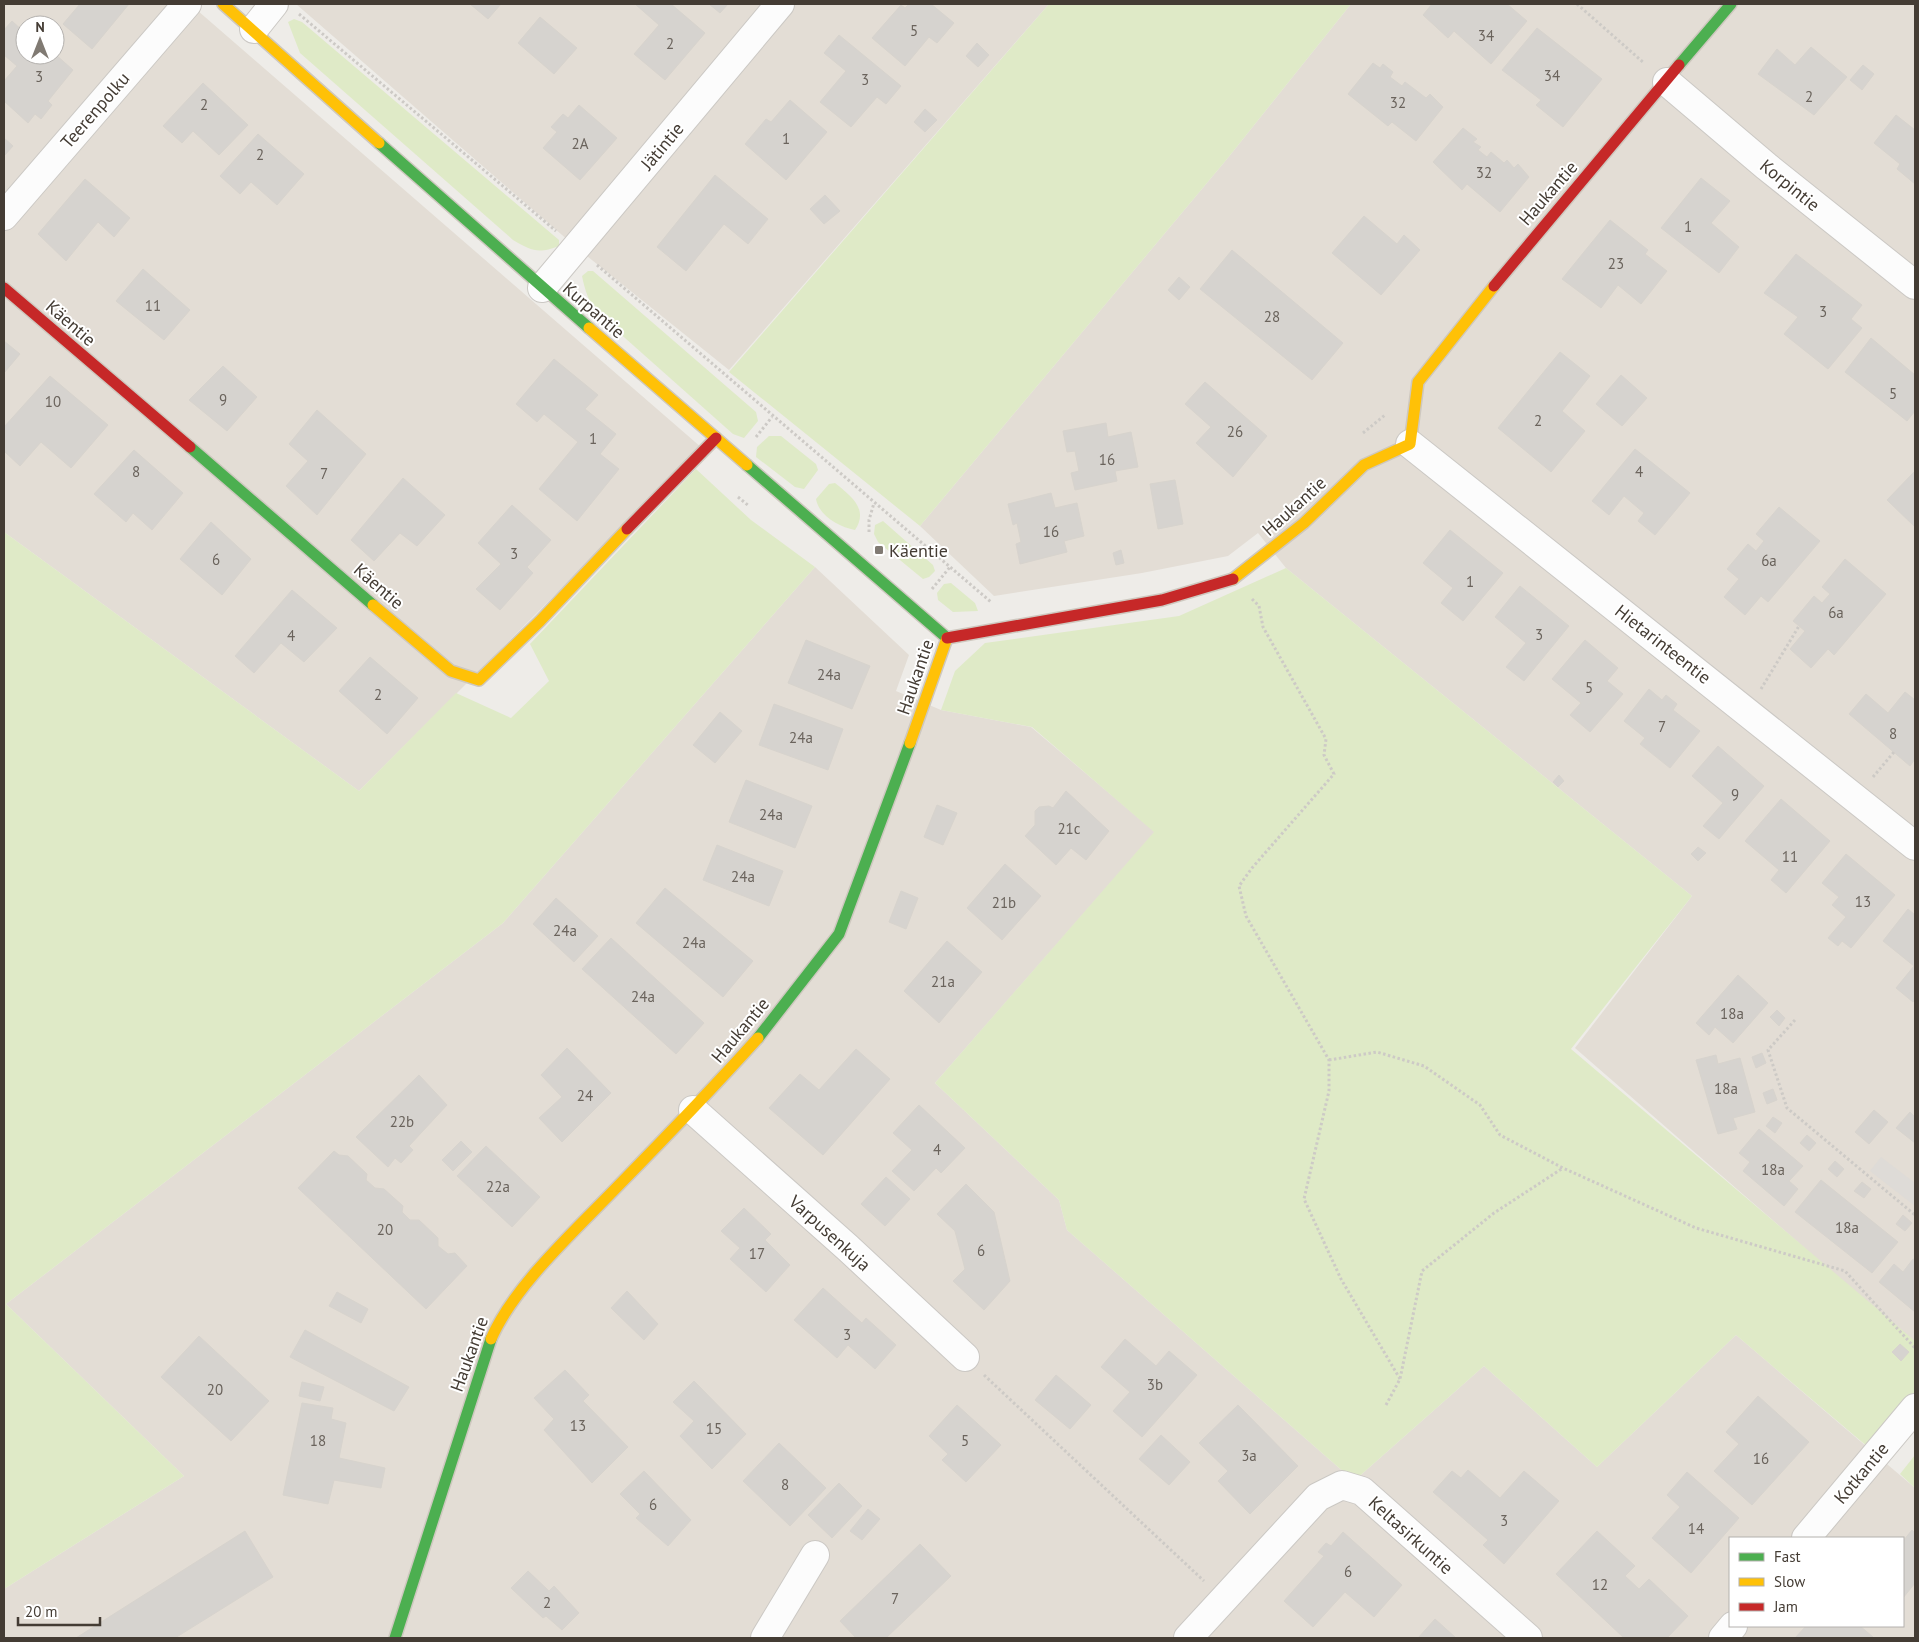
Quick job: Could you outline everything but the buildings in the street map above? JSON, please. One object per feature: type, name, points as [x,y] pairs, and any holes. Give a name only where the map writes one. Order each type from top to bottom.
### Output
[{"type":"street","name":"Teerenpolku","points":[[4,216],[187,4]]},
{"type":"street","name":"Kurpantie","points":[[223,4],[254,29],[542,288],[947,638]]},
{"type":"street","name":"Jätintie","points":[[542,288],[780,4]]},
{"type":"street","name":"Haukantie","points":[[394,1638],[486,1351],[501,1316],[532,1278],[580,1225],[693,1110],[758,1038],[839,934],[910,744],[947,638],[1162,600],[1237,578],[1304,523],[1364,465],[1410,444],[1418,382],[1513,262],[1731,4]]},
{"type":"street","points":[[254,29],[284,7]]},
{"type":"street","name":"Korpintie","points":[[1667,82],[1766,166],[1915,285]]},
{"type":"street","name":"Käentie","points":[[4,288],[451,671],[479,680],[534,629],[672,481],[716,438]]},
{"type":"street","name":"Hietarinteentie","points":[[1410,444],[1747,710],[1915,846]]},
{"type":"street","name":"Varpusenkuja","points":[[693,1110],[848,1248],[965,1358]]},
{"type":"street","name":"Kotkantie","points":[[1807,1537],[1915,1408]]},
{"type":"street","name":"Keltasirkuntie","points":[[1188,1638],[1318,1497],[1342,1485],[1362,1491],[1528,1638]]},
{"type":"street","points":[[765,1638],[815,1555]]},
{"type":"street","points":[[1723,1638],[1732,1627]]},
{"type":"path","points":[[1577,4],[1667,82]]},
{"type":"path","points":[[284,7],[577,248],[772,417],[994,604]]},
{"type":"path","points":[[1358,437],[1385,414],[1414,416]]},
{"type":"path","points":[[755,438],[772,417]]},
{"type":"path","points":[[1237,578],[1235,582],[1259,606],[1263,627],[1326,739],[1324,755],[1334,774],[1252,868],[1239,886],[1246,916],[1329,1060],[1329,1091],[1304,1199],[1341,1280],[1400,1379]]},
{"type":"path","points":[[1747,710],[1799,626]]},
{"type":"path","points":[[1856,798],[1894,752]]},
{"type":"path","points":[[1795,1020],[1768,1050],[1787,1108],[1915,1215]]},
{"type":"path","points":[[1329,1060],[1376,1052],[1424,1066],[1480,1105],[1500,1135],[1563,1168],[1696,1228],[1845,1271],[1915,1348]]},
{"type":"path","points":[[1386,1405],[1400,1379],[1422,1271],[1494,1213],[1563,1168]]},
{"type":"path","points":[[965,1358],[1224,1600]]},
{"type":"shaded area","points":[[4,4],[190,4],[702,448],[359,791],[4,532]]},
{"type":"shaded area","points":[[296,4],[1049,4],[729,370],[577,248]]},
{"type":"shaded area","points":[[1351,4],[1915,4],[1915,1344],[1575,1048],[1692,896],[1286,568],[1258,533],[1228,556],[1142,573],[994,596],[920,526],[1227,159]]},
{"type":"shaded area","points":[[815,567],[909,655],[896,691],[941,710],[1031,727],[1155,832],[935,1083],[1059,1200],[1067,1230],[1354,1481],[1484,1366],[1597,1467],[1736,1335],[1915,1488],[1915,1638],[4,1638],[4,1589],[184,1476],[6,1304],[503,923]]},
{"type":"shaded area","points":[[1881,1157],[1915,1183],[1915,1206],[1870,1171]]},
{"type":"green space","points":[[1049,4],[1351,4],[1227,159],[920,526],[729,372]]},
{"type":"green space","points":[[294,19],[302,22],[559,240],[559,246],[540,251],[525,247],[513,240],[300,53],[288,22]]},
{"type":"green space","points":[[588,271],[593,271],[756,412],[758,421],[744,438],[733,434],[598,314],[590,301],[583,281],[582,276]]},
{"type":"green space","points":[[769,436],[781,436],[816,464],[818,470],[804,489],[795,487],[756,457],[757,447]]},
{"type":"green space","points":[[696,469],[751,520],[815,567],[503,923],[6,1304],[184,1476],[4,1589],[4,532],[359,791],[456,693],[511,718],[549,681],[530,644]]},
{"type":"green space","points":[[835,483],[852,498],[859,509],[859,522],[855,530],[831,520],[821,511],[818,505],[816,499],[829,484]]},
{"type":"green space","points":[[883,521],[933,565],[935,571],[929,577],[923,579],[878,542],[874,534],[875,525]]},
{"type":"green space","points":[[1286,568],[1692,896],[1571,1049],[1915,1341],[1915,1396],[1869,1448],[1736,1335],[1597,1467],[1484,1366],[1354,1481],[1067,1230],[1059,1200],[935,1083],[1154,832],[1032,727],[941,710],[955,671],[985,643],[1179,616]]},
{"type":"green space","points":[[951,583],[975,603],[978,611],[953,612],[938,600],[937,593],[944,584]]},
{"type":"green space","points":[[1915,1455],[1915,1488],[1900,1474]]},
{"type":"traffic: fast","points":[[1679,65],[1731,4]]},
{"type":"traffic: fast","points":[[379,143],[589,328]]},
{"type":"traffic: fast","points":[[190,447],[373,605]]},
{"type":"traffic: fast","points":[[747,465],[947,638]]},
{"type":"traffic: fast","points":[[758,1038],[839,934],[910,743]]},
{"type":"traffic: fast","points":[[395,1638],[491,1339]]},
{"type":"traffic: slow","points":[[223,4],[379,143]]},
{"type":"traffic: slow","points":[[1233,579],[1304,523],[1364,465],[1410,444],[1418,382],[1494,286]]},
{"type":"traffic: slow","points":[[589,328],[747,465]]},
{"type":"traffic: slow","points":[[373,605],[451,671],[479,680],[540,621],[627,529]]},
{"type":"traffic: slow","points":[[910,743],[947,638]]},
{"type":"traffic: slow","points":[[491,1339],[515,1298],[548,1258],[672,1131],[758,1038]]},
{"type":"traffic: jam","points":[[1494,286],[1679,65]]},
{"type":"traffic: jam","points":[[4,288],[190,447]]},
{"type":"traffic: jam","points":[[627,529],[716,438]]},
{"type":"traffic: jam","points":[[947,638],[1162,600],[1233,579]]},
{"type":"place","name":"Käentie","points":[[879,550]]}]
